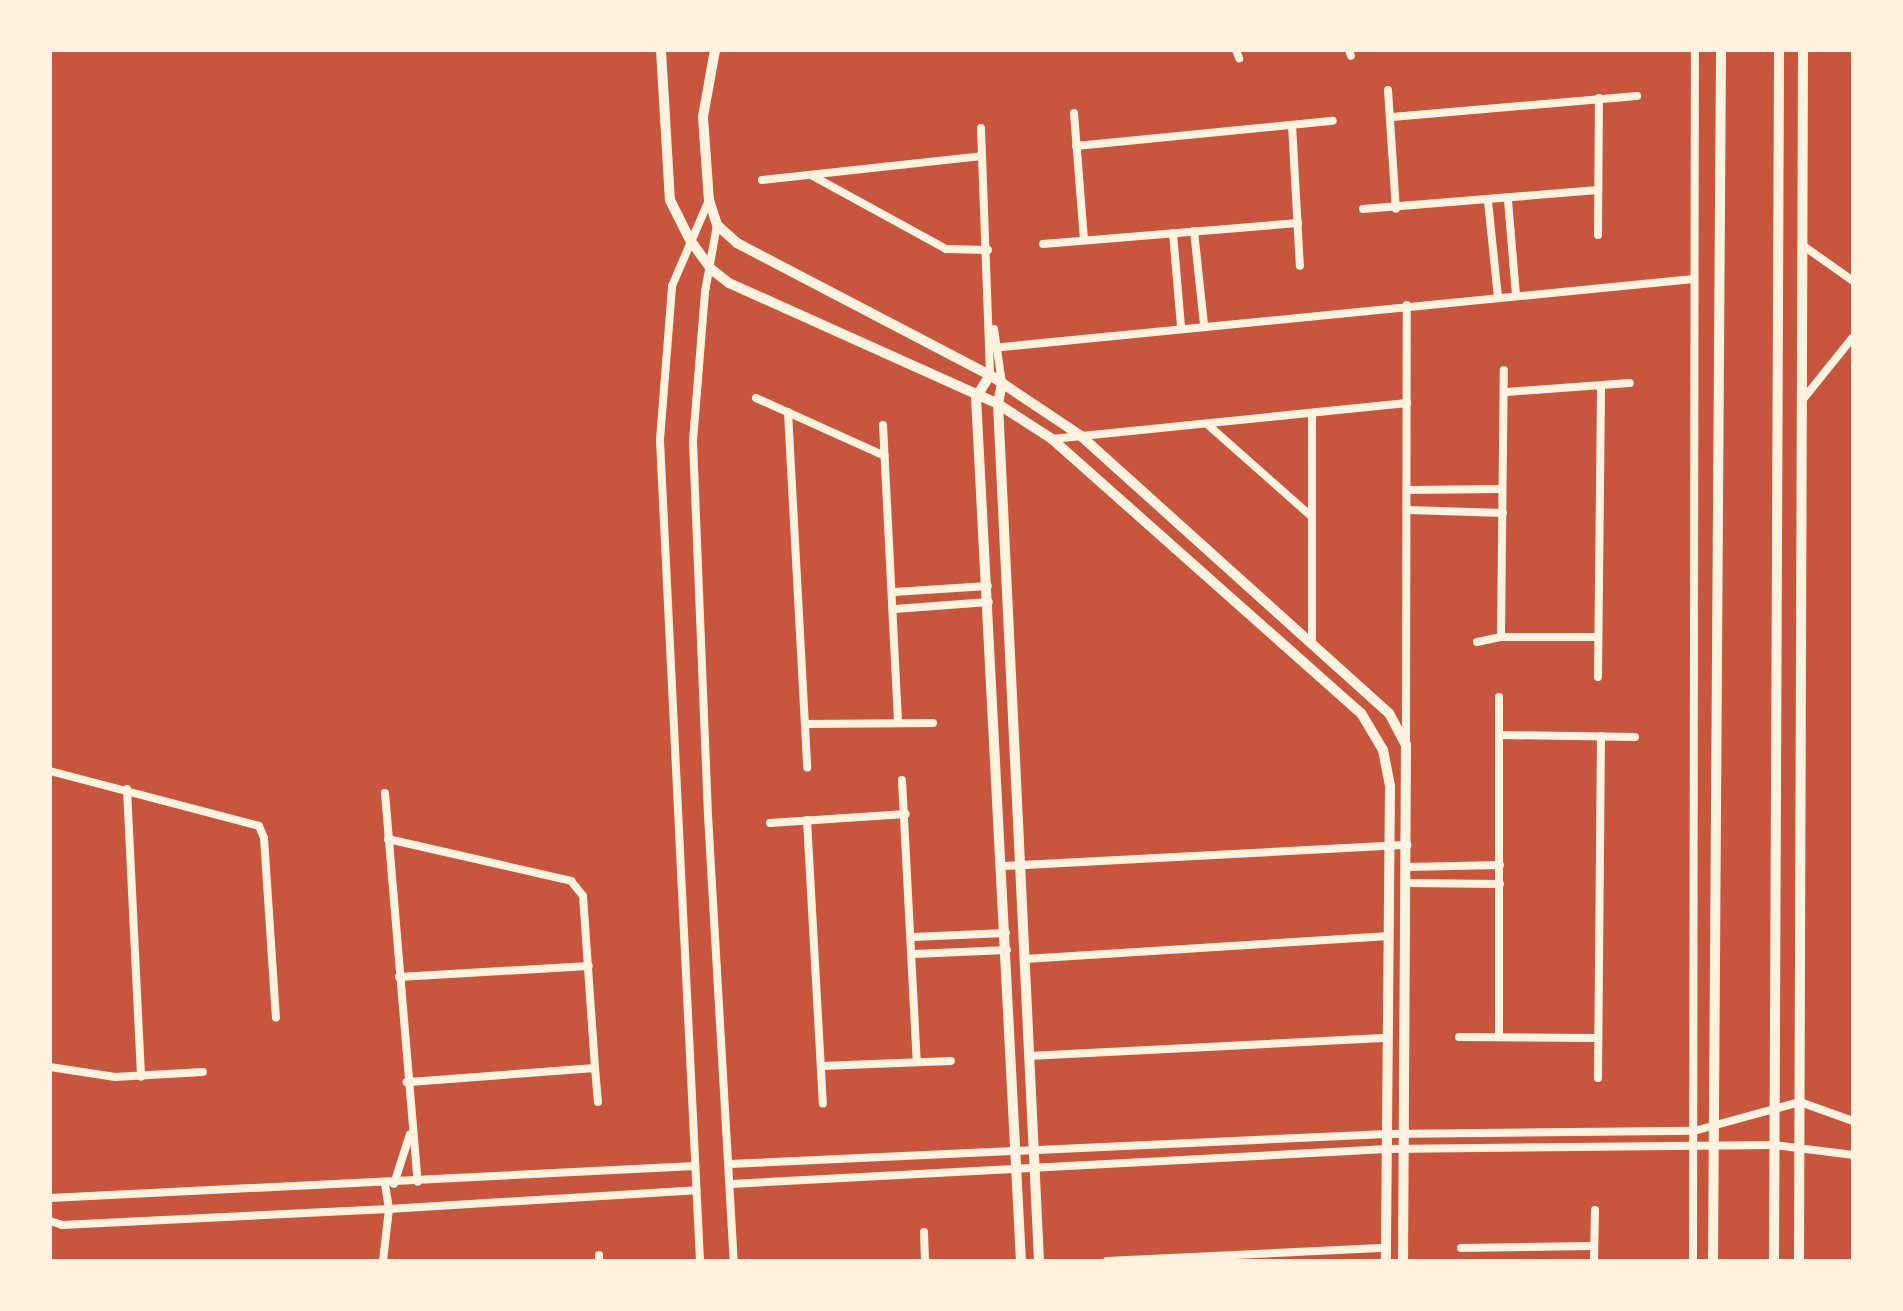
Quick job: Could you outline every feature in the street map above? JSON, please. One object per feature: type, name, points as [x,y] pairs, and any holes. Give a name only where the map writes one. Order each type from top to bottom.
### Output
[{"type":"street","points":[[661,50],[670,200],[690,240],[712,269],[729,282],[998,404],[1052,439],[1361,713],[1383,750],[1390,786],[1386,1261]]},
{"type":"street","points":[[714,50],[703,117],[709,200],[717,225],[712,269],[704,292],[693,442],[708,815],[734,1261]]},
{"type":"street","points":[[1693,1261],[1695,50]]},
{"type":"street","points":[[1714,1261],[1721,50]]},
{"type":"street","points":[[1774,1261],[1779,50]]},
{"type":"street","points":[[1799,1261],[1805,248],[1802,50]]},
{"type":"street","points":[[1388,90],[1396,208]]},
{"type":"street","points":[[1392,117],[1637,96]]},
{"type":"street","points":[[1598,235],[1599,98]]},
{"type":"street","points":[[1074,113],[1084,239]]},
{"type":"street","points":[[1076,146],[1333,121]]},
{"type":"street","points":[[1292,125],[1300,266]]},
{"type":"street","points":[[981,128],[990,315],[1002,383],[998,404],[1039,1261]]},
{"type":"street","points":[[762,180],[982,156]]},
{"type":"street","points":[[811,176],[946,249],[988,250]]},
{"type":"street","points":[[1363,208],[1508,200],[1598,190]]},
{"type":"street","points":[[700,1261],[660,440],[672,286],[709,200]]},
{"type":"street","points":[[1508,200],[1516,295]]},
{"type":"street","points":[[1488,201],[1498,297]]},
{"type":"street","points":[[1043,244],[1298,223]]},
{"type":"street","points":[[717,225],[738,242],[990,375],[1080,436],[1388,713],[1406,745]]},
{"type":"street","points":[[1194,232],[1204,325]]},
{"type":"street","points":[[1172,234],[1181,327]]},
{"type":"street","points":[[1805,248],[1853,281]]},
{"type":"street","points":[[996,348],[1694,279]]},
{"type":"street","points":[[1403,1261],[1408,867],[1407,306]]},
{"type":"street","points":[[1804,398],[1853,338]]},
{"type":"street","points":[[996,348],[990,375],[976,397],[1004,866],[1021,1261]]},
{"type":"street","points":[[1500,637],[1507,392],[1504,370]]},
{"type":"street","points":[[1507,392],[1630,383]]},
{"type":"street","points":[[1598,677],[1601,388]]},
{"type":"street","points":[[756,398],[885,456]]},
{"type":"street","points":[[1052,439],[1407,404]]},
{"type":"street","points":[[788,412],[807,768]]},
{"type":"street","points":[[1312,414],[1312,641]]},
{"type":"street","points":[[1207,424],[1312,517]]},
{"type":"street","points":[[883,425],[898,723]]},
{"type":"street","points":[[1408,490],[1502,489]]},
{"type":"street","points":[[1408,510],[1503,512]]},
{"type":"street","points":[[894,592],[988,586]]},
{"type":"street","points":[[894,609],[989,602]]},
{"type":"street","points":[[1778,620],[1803,621]]},
{"type":"street","points":[[1477,642],[1500,637],[1597,637]]},
{"type":"street","points":[[1499,697],[1499,1037]]},
{"type":"street","points":[[805,724],[933,723]]},
{"type":"street","points":[[1499,736],[1635,737]]},
{"type":"street","points":[[1598,1078],[1600,736]]},
{"type":"street","points":[[50,772],[259,826],[264,838],[276,1018]]},
{"type":"street","points":[[902,780],[914,954],[916,1062]]},
{"type":"street","points":[[127,789],[141,1077]]},
{"type":"street","points":[[385,793],[418,1182]]},
{"type":"street","points":[[770,822],[906,814]]},
{"type":"street","points":[[807,820],[823,1104]]},
{"type":"street","points":[[388,839],[571,881],[584,896],[598,1102]]},
{"type":"street","points":[[1004,866],[1408,845]]},
{"type":"street","points":[[1408,867],[1500,865]]},
{"type":"street","points":[[1776,866],[1801,866]]},
{"type":"street","points":[[1407,883],[1500,884]]},
{"type":"street","points":[[913,936],[1006,932]]},
{"type":"street","points":[[1025,959],[1388,936]]},
{"type":"street","points":[[914,954],[1007,950]]},
{"type":"street","points":[[398,977],[589,966]]},
{"type":"street","points":[[1460,1037],[1597,1038]]},
{"type":"street","points":[[1029,1056],[1388,1038]]},
{"type":"street","points":[[820,1066],[952,1061]]},
{"type":"street","points":[[50,1067],[87,1076],[203,1072]]},
{"type":"street","points":[[407,1082],[595,1068]]},
{"type":"street","points":[[729,1164],[1387,1134],[1694,1131],[1800,1102],[1853,1121]]},
{"type":"street","points":[[383,1261],[390,1184],[411,1130]]},
{"type":"street","points":[[730,1184],[1387,1149],[1774,1145],[1853,1156]]},
{"type":"street","points":[[50,1198],[696,1166]]},
{"type":"street","points":[[50,1221],[62,1225],[696,1190]]},
{"type":"street","points":[[1594,1261],[1595,1210]]},
{"type":"street","points":[[924,1232],[925,1261]]},
{"type":"street","points":[[1462,1248],[1594,1246]]},
{"type":"street","points":[[1107,1261],[1386,1248]]},
{"type":"street","points":[[1500,1249],[1500,1261]]}]
